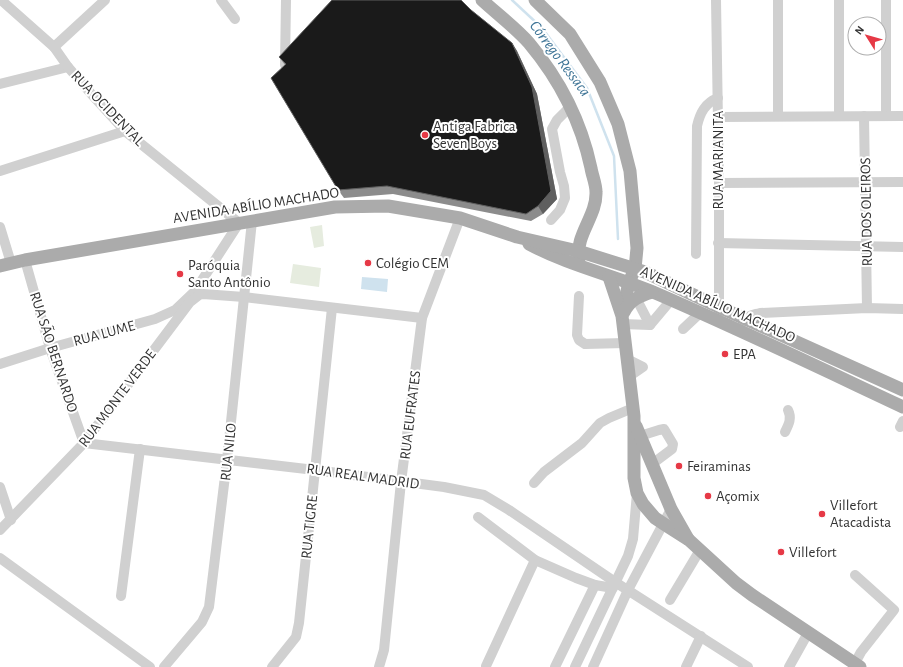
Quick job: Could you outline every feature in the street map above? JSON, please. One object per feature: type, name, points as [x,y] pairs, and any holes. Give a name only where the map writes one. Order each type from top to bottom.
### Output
[{"type":"main road","points":[[482,0],[529,43],[559,84],[571,106],[586,146],[596,192],[591,216],[580,240],[578,251],[580,262],[586,268]]},
{"type":"main road","points":[[535,0],[570,34],[600,82],[618,124],[630,171],[640,270],[629,282],[622,320]]},
{"type":"main road","name":"AVENIDA ABÍLIO MACHADO","points":[[6,265],[25,260],[335,207],[388,206],[460,218],[517,237],[578,251],[640,270],[719,307],[742,324],[903,407]]},
{"type":"main road","name":"AVENIDA ABÍLIO MACHADO","points":[[517,237],[548,254],[609,277],[629,282],[718,320],[742,324],[903,390]]},
{"type":"main road","points":[[609,277],[622,320],[628,359],[633,413],[634,478],[637,493],[648,511],[664,524],[689,540],[736,583],[857,665]]},
{"type":"main road","points":[[622,320],[626,308],[636,298],[652,292]]},
{"type":"main road","points":[[633,413],[640,436],[671,509],[689,540]]},
{"type":"main road","points":[[634,478],[646,474],[658,478]]},
{"type":"street","name":"RUA OCIDENTAL","points":[[2,0],[54,47],[68,67],[125,131],[246,222]]},
{"type":"street","points":[[54,47],[105,0]]},
{"type":"street","points":[[221,0],[235,19]]},
{"type":"street","points":[[285,65],[286,0]]},
{"type":"street","name":"RUA MARIANITA","points":[[716,0],[719,183],[718,320]]},
{"type":"street","points":[[778,0],[778,116]]},
{"type":"street","points":[[839,0],[839,116]]},
{"type":"street","points":[[886,0],[886,116]]},
{"type":"street","points":[[0,84],[68,67]]},
{"type":"street","points":[[696,254],[697,126],[703,109],[711,100],[718,98]]},
{"type":"street","points":[[552,220],[560,210],[565,198],[564,186],[552,129],[557,120],[571,106]]},
{"type":"street","name":"RUA DOS OLEIROS","points":[[864,116],[867,247],[866,308]]},
{"type":"street","points":[[718,117],[903,116]]},
{"type":"street","points":[[0,170],[125,131]]},
{"type":"street","points":[[719,183],[903,182]]},
{"type":"street","name":"RUA EUFRATES","points":[[379,667],[384,650],[401,482],[422,318],[460,218]]},
{"type":"street","name":"RUA LUME","points":[[0,364],[166,315],[181,305],[198,286],[246,222]]},
{"type":"street","name":"RUA NILO","points":[[164,667],[202,622],[210,607],[244,297],[246,222]]},
{"type":"street","points":[[0,227],[6,265]]},
{"type":"street","points":[[718,243],[903,247]]},
{"type":"street","name":"RUA SÃO BERNARDO","points":[[25,260],[50,348],[84,443]]},
{"type":"street","name":"RUA MONTE VERDE","points":[[0,530],[84,443],[190,302],[199,295],[244,297],[422,318]]},
{"type":"street","points":[[579,296],[577,335],[579,340],[585,344],[625,343]]},
{"type":"street","points":[[636,298],[650,325]]},
{"type":"street","points":[[650,325],[671,300]]},
{"type":"street","points":[[686,307],[683,329],[700,313]]},
{"type":"street","name":"RUA TIGRE","points":[[272,667],[296,637],[299,623],[332,308]]},
{"type":"street","points":[[742,324],[750,315],[760,313],[866,308],[903,308]]},
{"type":"street","points":[[622,320],[650,325]]},
{"type":"street","points":[[786,432],[790,423],[791,415],[788,410]]},
{"type":"street","points":[[534,483],[544,472],[582,443],[600,423],[609,418],[633,413]]},
{"type":"street","points":[[640,436],[659,430],[664,430],[673,444],[672,449],[652,464]]},
{"type":"street","name":"RUA REAL MADRID","points":[[84,443],[315,470],[444,487],[484,495],[509,510],[614,585],[628,590],[748,667]]},
{"type":"street","points":[[121,596],[140,449]]},
{"type":"street","points":[[0,486],[11,520]]},
{"type":"street","points":[[575,667],[628,556],[633,539],[637,493]]},
{"type":"street","points":[[593,667],[628,590],[671,509]]},
{"type":"street","points":[[478,517],[535,560],[595,585],[614,585]]},
{"type":"street","points":[[670,600],[700,550]]},
{"type":"street","points":[[0,558],[150,667]]},
{"type":"street","points":[[486,666],[535,560]]},
{"type":"street","points":[[855,575],[894,610],[861,652],[857,665]]},
{"type":"street","points":[[555,667],[595,585]]},
{"type":"street","points":[[789,667],[808,633]]},
{"type":"street","points":[[686,667],[700,636]]},
{"type":"shaded area","points":[[322,225],[324,246],[314,248],[310,227]]},
{"type":"shaded area","points":[[293,264],[321,268],[319,287],[290,283]]},
{"type":"water","points":[[362,277],[388,279],[387,292],[361,289]]},
{"type":"building","name":"Antiga Fabrica Seven Boys","points":[[332,0],[461,0],[512,43],[532,87],[551,191],[538,206],[526,214],[387,186],[338,190],[271,78],[286,64],[279,57]]},
{"type":"waterway","name":"Córrego Ressaca","points":[[512,0],[542,28],[587,88],[614,156],[618,239]]},
{"type":"place","name":"Antiga Fabrica Seven Boys","points":[[425,135]]},
{"type":"place","name":"Colégio CEM","points":[[368,263]]},
{"type":"place","name":"Paróquia Santo Antônio","points":[[180,274]]},
{"type":"place","name":"EPA","points":[[725,354]]},
{"type":"place","name":"Feiraminas","points":[[679,466]]},
{"type":"place","name":"Açomix","points":[[708,496]]},
{"type":"place","name":"Villefort Atacadista","points":[[822,514]]},
{"type":"place","name":"Villefort","points":[[781,552]]}]
